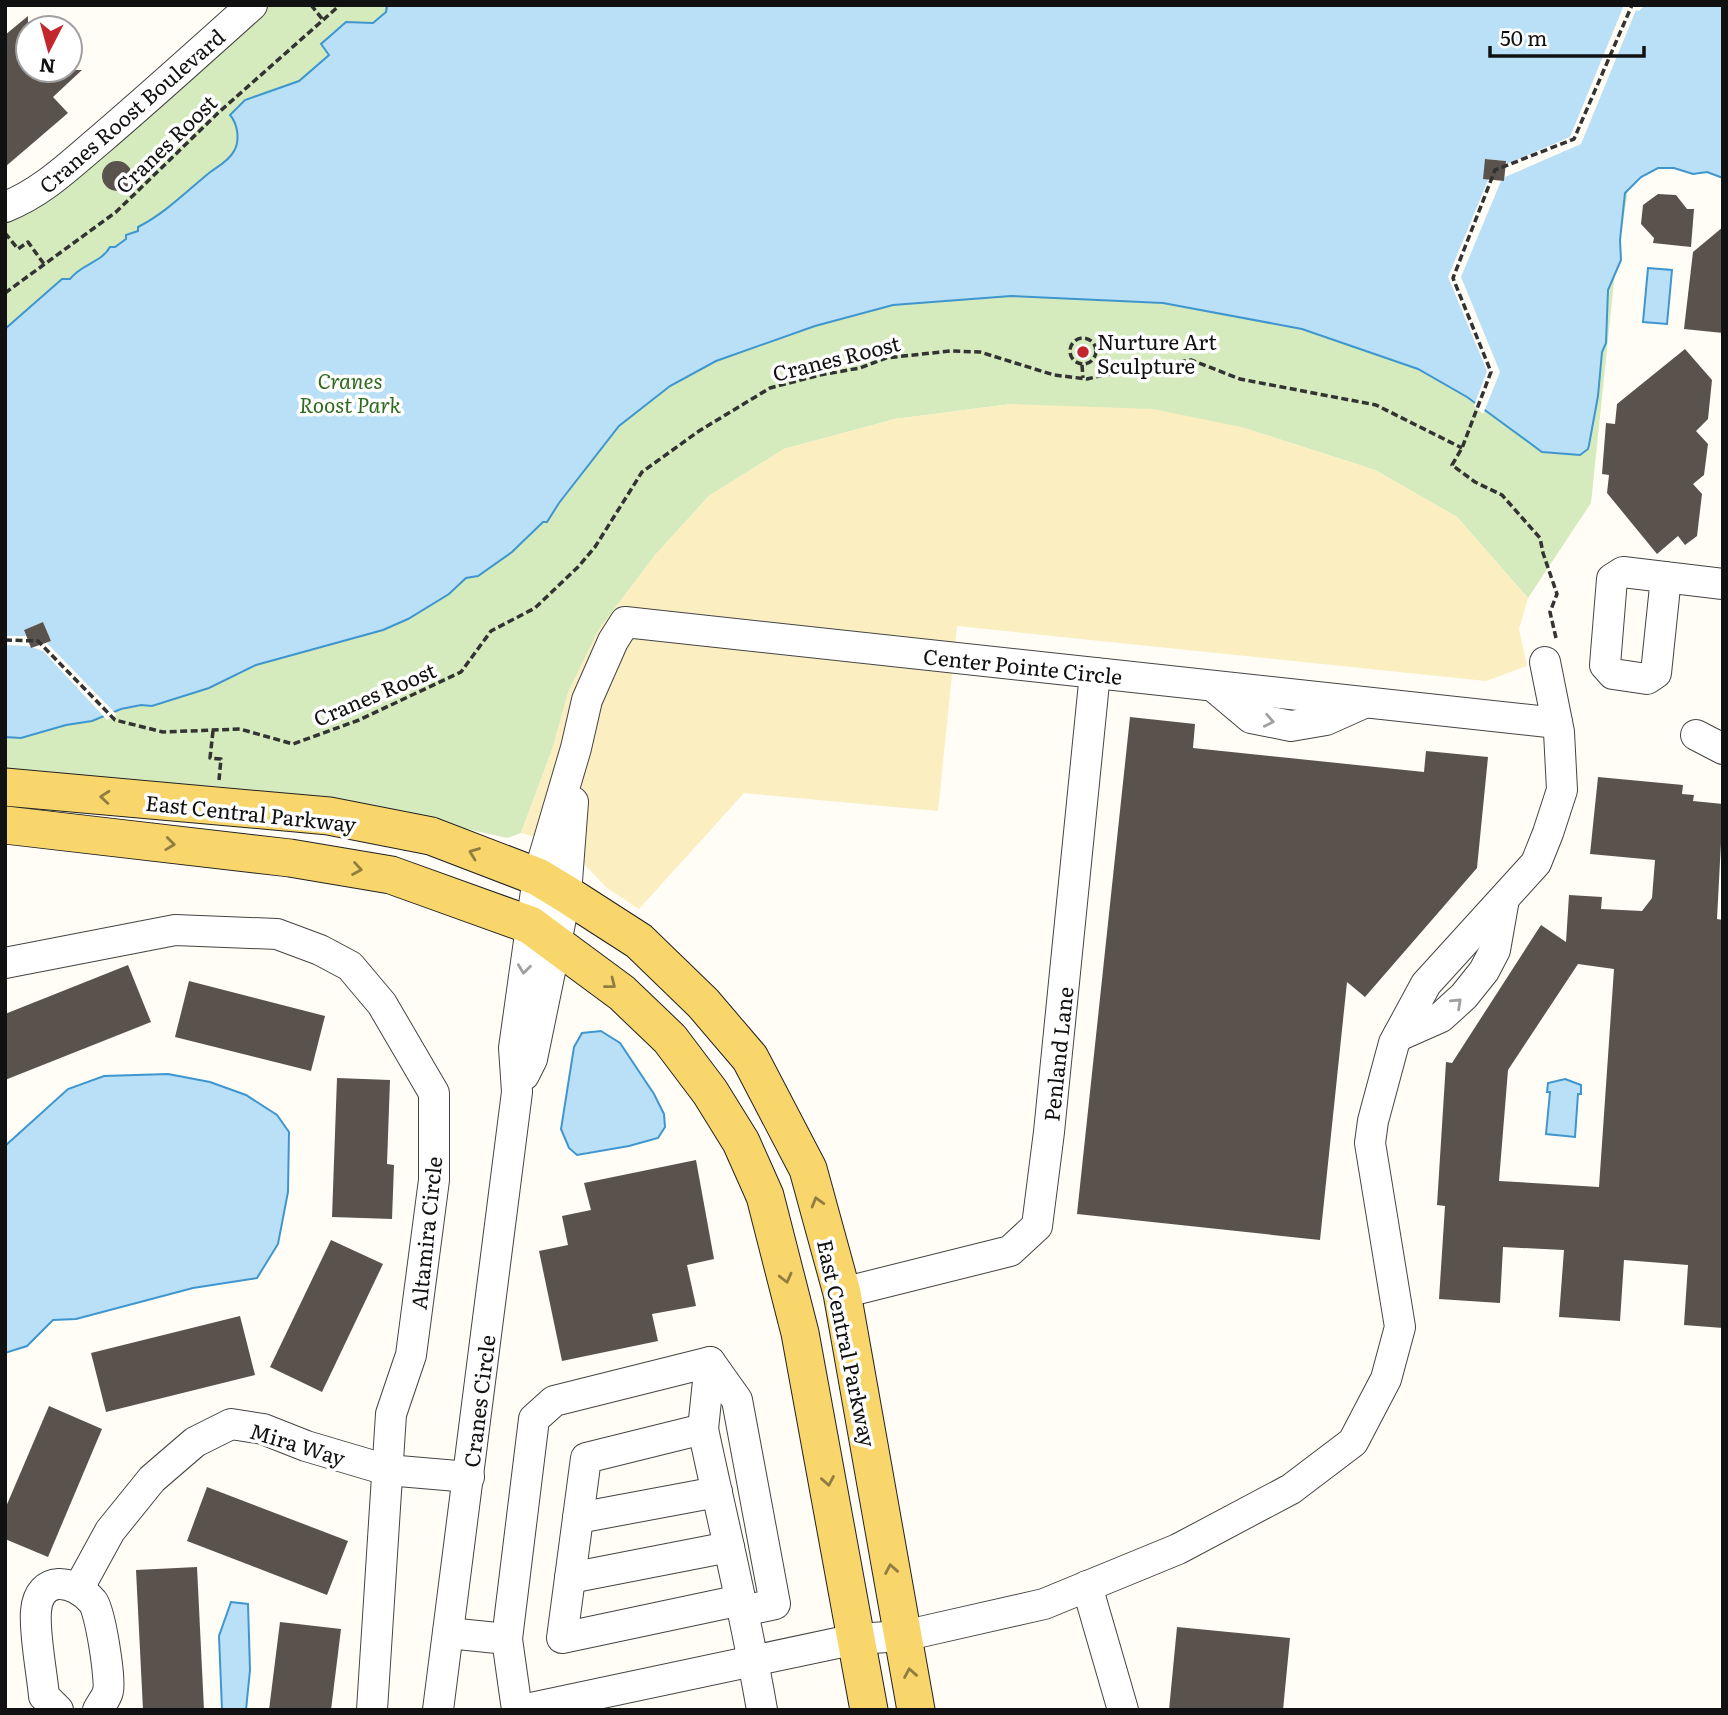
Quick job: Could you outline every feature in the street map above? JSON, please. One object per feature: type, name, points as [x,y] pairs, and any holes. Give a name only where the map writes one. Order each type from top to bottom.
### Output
[{"type":"main road","name":"East Central Parkway","points":[[5,788],[329,816],[431,836],[552,886],[639,941],[703,1003],[750,1058],[808,1169],[842,1293],[916,1710]]},
{"type":"main road","name":"East Central Parkway","points":[[5,825],[290,858],[391,875],[543,934],[622,993],[670,1038],[710,1092],[741,1142],[765,1196],[800,1333],[869,1710]]},
{"type":"street","name":"Cranes Roost Boulevard","points":[[5,207],[42,188],[252,5]]},
{"type":"street","points":[[1666,577],[1723,584]]},
{"type":"street","name":"Center Pointe Circle","points":[[552,886],[587,700],[613,641],[625,622],[1557,723]]},
{"type":"street","points":[[710,1362],[554,1401],[534,1419],[506,1639],[520,1710],[856,1639],[903,1636],[1044,1604],[1178,1549],[1291,1489],[1353,1442],[1386,1379],[1400,1327],[1370,1143],[1373,1121],[1398,1036],[1426,984],[1536,863],[1562,790],[1551,650]]},
{"type":"street","name":"Penland Lane","points":[[842,1293],[1010,1251],[1037,1226],[1049,1132],[1095,673]]},
{"type":"street","points":[[1696,735],[1723,749]]},
{"type":"street","name":"Cranes Circle","points":[[438,1710],[517,1092],[532,1059],[543,934],[552,886]]},
{"type":"street","name":"Altamira Circle","points":[[5,963],[176,930],[277,934],[320,950],[350,966],[382,1004],[435,1093],[435,1180],[411,1355],[391,1414],[372,1710]]},
{"type":"street","points":[[703,1429],[586,1458],[562,1638],[742,1606],[775,1604],[737,1400],[710,1362]]},
{"type":"street","points":[[710,1362],[703,1429],[754,1661],[762,1710]]},
{"type":"street","name":"Mira Way","points":[[80,1590],[110,1531],[152,1479],[195,1442],[230,1424],[263,1429],[306,1446],[387,1470],[468,1477]]},
{"type":"street","points":[[578,1518],[717,1492]]},
{"type":"street","points":[[570,1578],[729,1547]]},
{"type":"street","points":[[58,1710],[44,1696],[35,1612],[39,1596],[49,1585],[65,1583],[80,1590],[95,1604],[102,1628],[108,1690],[98,1710]]},
{"type":"street","points":[[1087,1586],[1123,1710]]},
{"type":"street","points":[[448,1633],[506,1639]]},
{"type":"path","points":[[311,5],[323,20]]},
{"type":"path","name":"Cranes Roost","points":[[5,293],[116,212],[219,113],[340,5]]},
{"type":"path","points":[[1551,650],[1550,612],[1557,594],[1540,538],[1502,495],[1475,482],[1452,465],[1462,448],[1491,372],[1453,278],[1495,170],[1574,139],[1632,5]]},
{"type":"path","points":[[5,233],[18,249],[28,242],[44,264]]},
{"type":"path","points":[[1083,338],[1094,344],[1096,352],[1093,360],[1083,365],[1074,361],[1070,353],[1072,345],[1083,338]]},
{"type":"path","name":"Cranes Roost","points":[[5,640],[38,641],[116,720],[151,730],[240,729],[293,744],[359,720],[461,672],[491,631],[535,608],[578,567],[595,547],[642,472],[699,431],[770,388],[820,375],[860,369],[886,358],[950,351],[980,352],[1054,375],[1083,378],[1191,360],[1240,379],[1376,405],[1462,448]]},
{"type":"path","points":[[1083,365],[1083,378]]},
{"type":"path","points":[[213,731],[210,758],[221,760],[218,782]]},
{"type":"green space","name":"Cranes Roost Park","points":[[268,5],[1691,5],[1628,191],[1615,272],[1591,503],[1528,598],[1457,517],[1375,470],[1241,427],[1011,404],[895,419],[784,449],[709,496],[656,554],[599,629],[568,693],[553,747],[521,833],[507,838],[392,812],[5,769],[5,221],[27,212],[66,187],[151,107]]},
{"type":"sand","points":[[1011,404],[1153,409],[1241,427],[1375,470],[1457,517],[1528,598],[1519,629],[1527,666],[1486,681],[957,626],[938,811],[744,793],[639,909],[607,888],[585,865],[579,849],[521,833],[553,747],[568,693],[599,629],[656,554],[709,496],[784,449],[895,419]]},
{"type":"water","name":"Cranes Roost Park","points":[[387,5],[1723,5],[1723,178],[1707,172],[1693,174],[1674,168],[1658,168],[1641,177],[1625,193],[1620,240],[1621,260],[1608,290],[1606,343],[1602,352],[1598,396],[1588,449],[1580,455],[1542,452],[1467,397],[1418,369],[1302,329],[1163,303],[1011,296],[893,305],[815,326],[716,361],[670,386],[619,426],[547,522],[543,522],[512,552],[478,576],[466,578],[449,594],[408,619],[383,630],[256,665],[209,688],[152,706],[121,709],[92,721],[66,725],[21,738],[5,737],[5,329],[62,279],[70,279],[102,257],[110,247],[115,247],[126,239],[126,235],[138,231],[138,227],[166,209],[223,164],[236,147],[236,128],[230,115],[245,100],[299,81],[329,55],[321,44],[346,22],[373,23],[386,12]]},
{"type":"water","points":[[1648,268],[1672,270],[1667,324],[1643,322]]},
{"type":"water","points":[[601,1031],[620,1043],[654,1094],[664,1114],[665,1127],[658,1138],[577,1155],[569,1148],[561,1129],[574,1047],[582,1033]]},
{"type":"water","points":[[168,1074],[210,1082],[246,1095],[277,1115],[289,1132],[288,1192],[278,1244],[257,1278],[193,1288],[76,1319],[53,1320],[27,1346],[5,1353],[5,1146],[68,1089],[104,1076]]},
{"type":"water","points":[[1565,1079],[1581,1085],[1575,1137],[1546,1134],[1550,1092],[1547,1092],[1548,1083]]},
{"type":"water","points":[[231,1602],[248,1604],[250,1670],[246,1710],[222,1710],[219,1636]]},
{"type":"pier","points":[[1624,5],[1645,5],[1639,11],[1636,10],[1581,144],[1501,181],[1461,277],[1500,372],[1483,414],[1474,406],[1487,371],[1448,277],[1488,180],[1485,159],[1506,161],[1507,164],[1570,137]]},
{"type":"pier","points":[[43,622],[51,641],[47,643],[117,715],[107,720],[43,651],[28,646],[5,645],[5,636],[26,636],[24,630]]},
{"type":"building","points":[[14,28],[14,84],[67,84],[53,97],[68,113],[5,167],[5,35]]},
{"type":"building","points":[[1485,159],[1506,161],[1504,181],[1483,179]]},
{"type":"building","points":[[117,161],[123,162],[131,170],[131,182],[123,190],[117,191],[111,190],[103,182],[102,176],[103,170],[111,162]]},
{"type":"building","points":[[1658,194],[1676,195],[1687,209],[1694,209],[1691,247],[1653,243],[1654,238],[1641,224],[1643,205]]},
{"type":"building","points":[[1723,227],[1723,333],[1684,329],[1693,252]]},
{"type":"building","points":[[1685,349],[1712,380],[1708,419],[1696,431],[1708,444],[1704,475],[1693,484],[1702,494],[1697,536],[1685,545],[1678,536],[1657,554],[1607,493],[1609,475],[1602,474],[1606,423],[1615,424],[1617,404]]},
{"type":"building","points":[[43,622],[51,641],[31,648],[24,630]]},
{"type":"building","points":[[1130,717],[1195,724],[1193,748],[1424,772],[1426,751],[1488,757],[1477,868],[1365,997],[1347,982],[1320,1240],[1077,1214]]},
{"type":"building","points":[[1598,777],[1683,785],[1682,794],[1694,795],[1693,801],[1723,804],[1717,919],[1723,920],[1723,1328],[1684,1325],[1688,1265],[1624,1260],[1620,1321],[1559,1317],[1564,1250],[1503,1247],[1500,1303],[1439,1299],[1445,1206],[1437,1205],[1446,1062],[1452,1063],[1541,925],[1566,942],[1569,895],[1602,897],[1601,909],[1642,911],[1652,898],[1655,860],[1590,854]],"holes":[[[1578,964],[1614,969],[1599,1187],[1499,1181],[1508,1070]]]},
{"type":"building","points":[[128,965],[151,1022],[5,1080],[5,1014]]},
{"type":"building","points":[[189,981],[325,1016],[311,1071],[175,1037]]},
{"type":"building","points":[[337,1078],[390,1080],[387,1164],[394,1165],[392,1219],[332,1217]]},
{"type":"building","points":[[696,1160],[714,1259],[687,1265],[696,1306],[652,1314],[658,1341],[562,1361],[539,1251],[568,1245],[562,1216],[591,1210],[584,1183]]},
{"type":"building","points":[[331,1240],[383,1264],[322,1392],[270,1367]]},
{"type":"building","points":[[240,1316],[255,1375],[106,1412],[91,1353]]},
{"type":"building","points":[[49,1406],[102,1429],[48,1557],[5,1539],[5,1509]]},
{"type":"building","points":[[207,1487],[348,1541],[327,1595],[187,1541]]},
{"type":"building","points":[[197,1567],[204,1710],[143,1710],[136,1570]]},
{"type":"building","points":[[280,1622],[341,1629],[331,1710],[269,1710]]},
{"type":"building","points":[[1177,1627],[1290,1638],[1283,1710],[1169,1710]]},
{"type":"place","name":"Nurture Art Sculpture","points":[[1083,352]]}]
